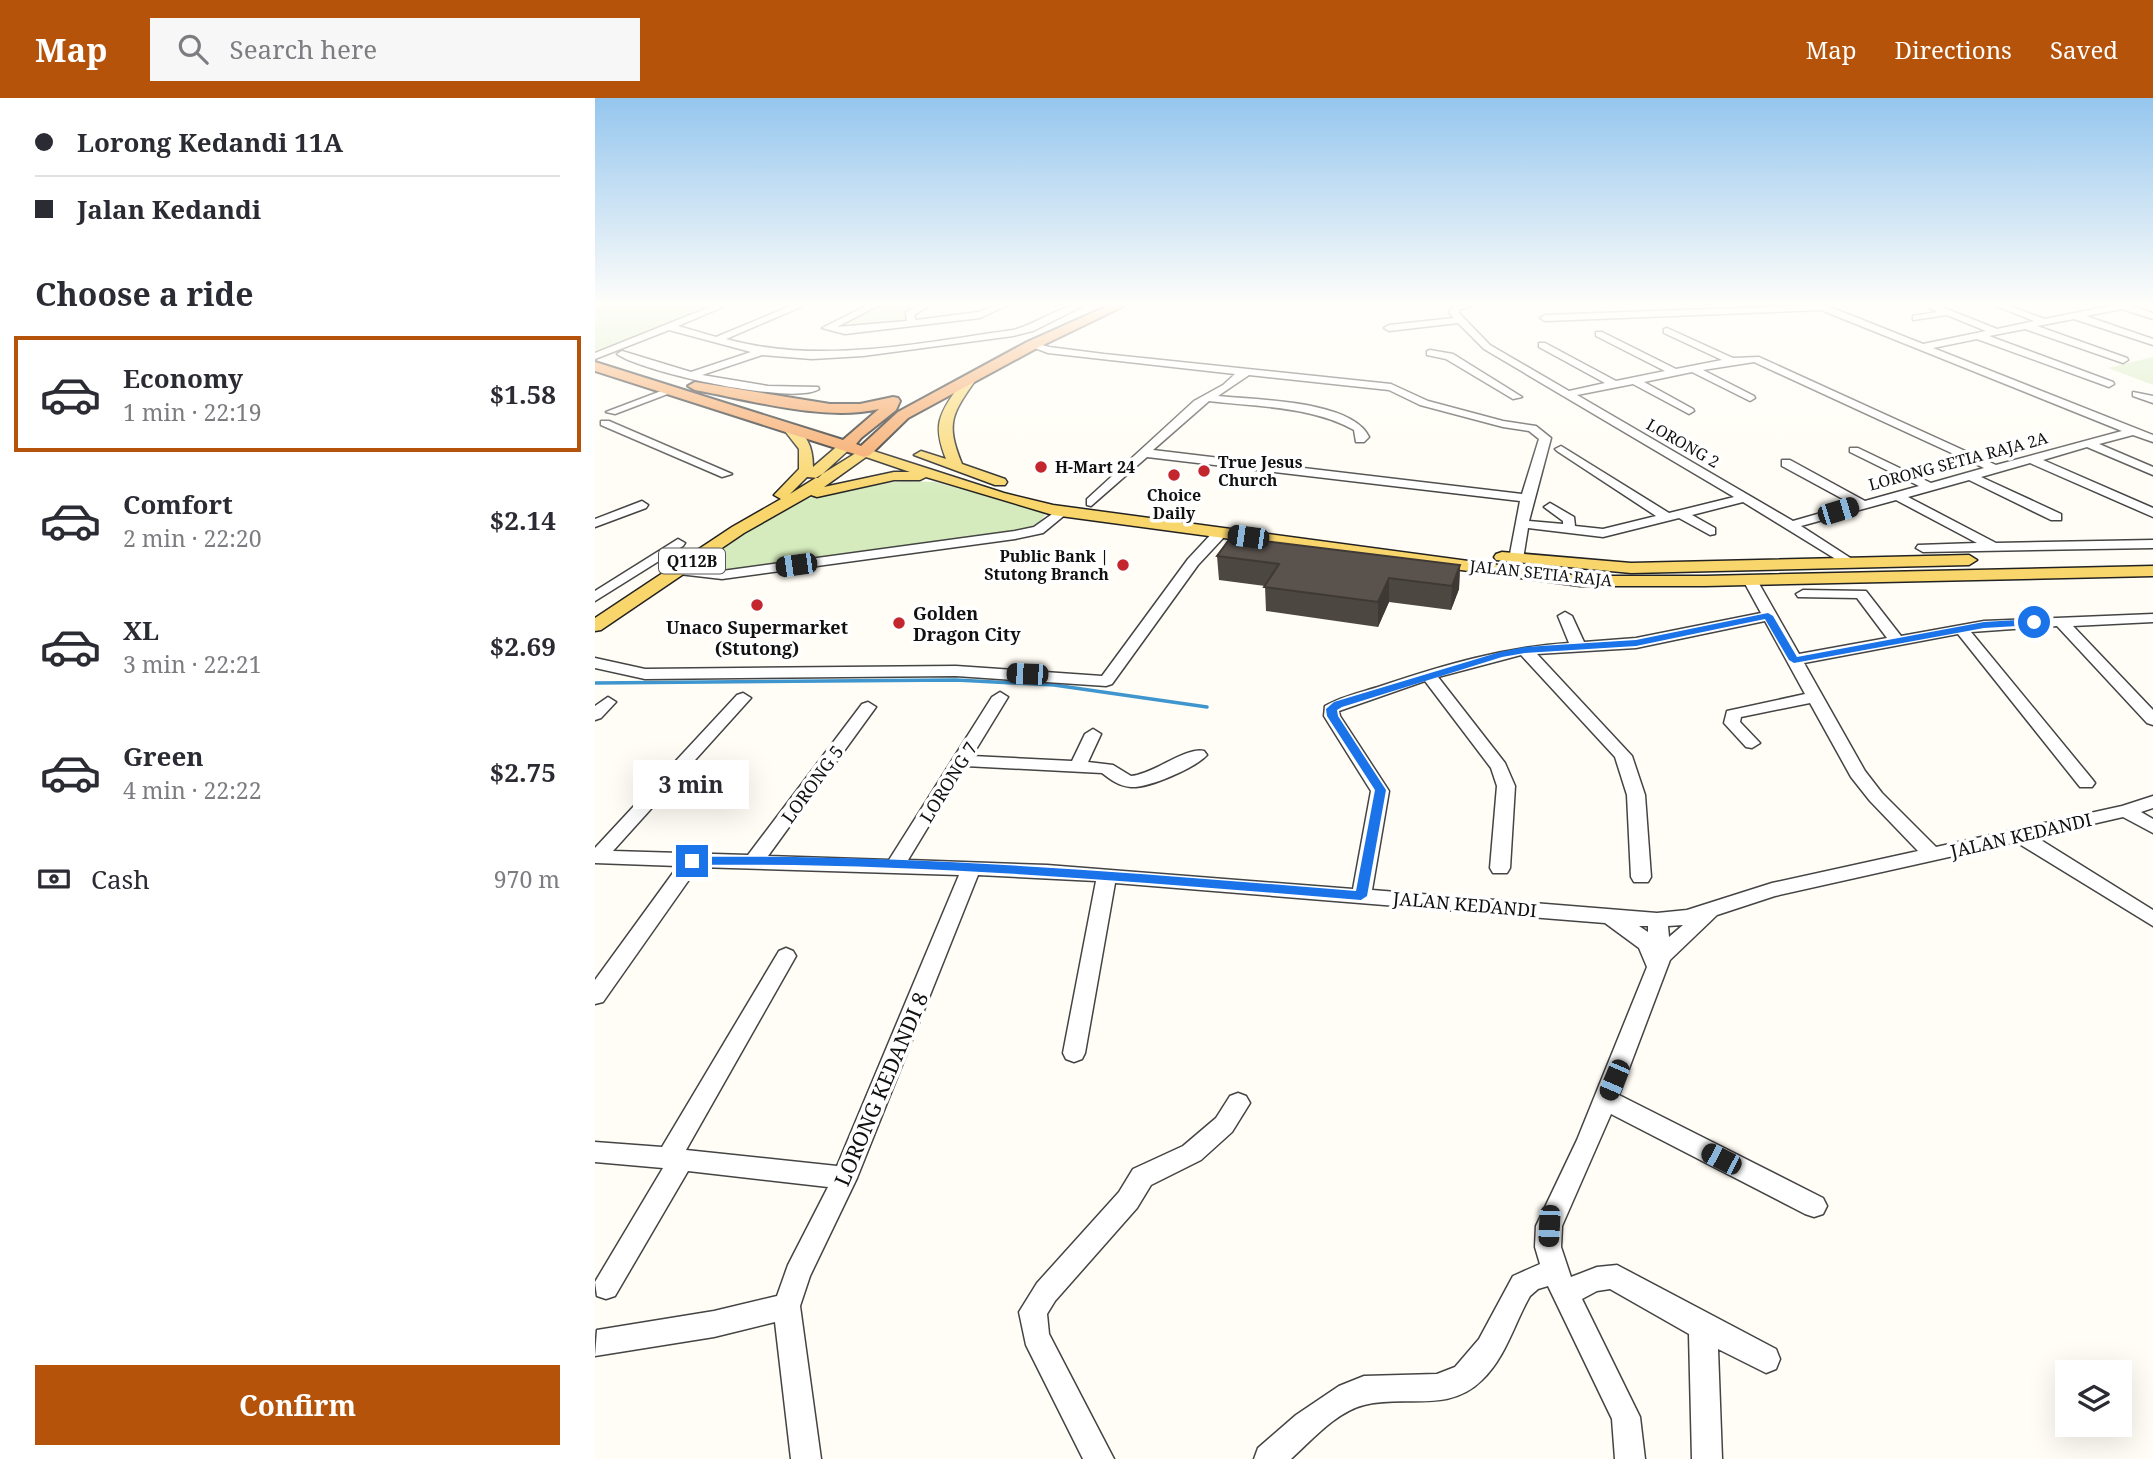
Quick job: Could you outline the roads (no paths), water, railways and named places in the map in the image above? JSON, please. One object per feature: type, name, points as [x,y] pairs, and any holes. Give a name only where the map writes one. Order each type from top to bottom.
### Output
[{"type":"highway","points":[[607,369],[830,409],[860,409],[885,405],[964,369]]},
{"type":"highway","points":[[633,369],[869,447],[903,415],[989,369]]},
{"type":"highway","points":[[684,384],[792,431],[850,441],[905,396]]},
{"type":"main road","points":[[956,466],[943,438],[944,416],[971,378]]},
{"type":"main road","points":[[786,497],[806,470],[806,449],[792,431]]},
{"type":"main road","points":[[595,616],[786,497],[850,441]]},
{"type":"main road","points":[[786,497],[833,476],[869,447]]},
{"type":"main road","name":"JALAN SETIA RAJA","points":[[869,447],[956,466],[1041,494],[1174,514],[1575,565],[1631,568],[2153,556]]},
{"type":"main road","name":"JALAN SETIA RAJA","points":[[869,447],[937,475],[999,496],[1062,511],[1580,581],[1705,581],[2153,571]]},
{"type":"main road","points":[[786,497],[894,476],[937,475]]},
{"type":"main road","name":"Q112B","points":[[595,626],[786,497]]},
{"type":"main road","points":[[1174,514],[1221,524],[1223,527],[1220,533]]},
{"type":"main road","points":[[1516,559],[1523,567],[1533,571],[1597,577],[1685,577],[1705,581]]},
{"type":"main road","points":[[1847,562],[1869,572],[1931,571],[1949,575]]},
{"type":"main road","points":[[1575,565],[1584,570],[1605,573],[1730,570],[1745,575],[1750,580]]},
{"type":"street","points":[[652,369],[684,384],[781,391],[814,389],[796,398],[795,402]]},
{"type":"street","points":[[604,420],[721,369]]},
{"type":"street","points":[[1211,369],[1391,387],[1425,403],[1503,424],[1532,428],[1545,438],[1527,498],[1516,559]]},
{"type":"street","points":[[1470,369],[1517,397]]},
{"type":"street","points":[[1481,375],[1520,369]]},
{"type":"street","name":"LORONG 2","points":[[1524,369],[1791,525],[1847,562]]},
{"type":"street","points":[[1585,369],[1614,384]]},
{"type":"street","points":[[1667,369],[1674,372]]},
{"type":"street","points":[[1568,394],[1692,369],[1750,398]]},
{"type":"street","points":[[1777,369],[1993,468]]},
{"type":"street","points":[[1976,369],[2153,439]]},
{"type":"street","points":[[2067,369],[2109,384]]},
{"type":"street","points":[[1091,502],[1171,426],[1244,372]]},
{"type":"street","points":[[1633,380],[1689,411]]},
{"type":"street","points":[[2137,394],[2153,400]]},
{"type":"street","points":[[1207,398],[1323,413],[1359,428],[1363,437],[1360,440]]},
{"type":"street","points":[[595,412],[604,420],[726,474]]},
{"type":"street","name":"LORONG SETIA RAJA 2A","points":[[1791,525],[2134,431]]},
{"type":"street","points":[[2087,443],[2153,471]]},
{"type":"street","points":[[1561,449],[1666,517]]},
{"type":"street","points":[[1854,450],[1928,486]]},
{"type":"street","points":[[1145,453],[1527,498]]},
{"type":"street","points":[[2029,458],[2153,513]]},
{"type":"street","points":[[1786,463],[1861,504]]},
{"type":"street","points":[[1968,475],[2056,517]]},
{"type":"street","points":[[1896,495],[1993,547]]},
{"type":"street","points":[[1524,524],[1603,533],[1745,498]]},
{"type":"street","points":[[595,523],[642,505]]},
{"type":"street","points":[[1550,507],[1569,520],[1569,529]]},
{"type":"street","points":[[679,570],[722,575],[1015,536],[1038,530],[1062,511]]},
{"type":"street","points":[[1681,514],[1710,531]]},
{"type":"street","points":[[595,663],[645,674],[956,671],[1106,681],[1193,562],[1220,533]]},
{"type":"street","points":[[595,597],[678,543]]},
{"type":"street","points":[[1923,548],[2153,544]]},
{"type":"street","points":[[1750,580],[1857,773],[1875,797],[1933,855]]},
{"type":"street","points":[[1803,594],[1861,594],[1897,641]]},
{"type":"street","points":[[1565,615],[1578,646]]},
{"type":"street","points":[[1361,896],[1380,790],[1332,716],[1331,709],[1428,675],[1525,650],[1636,643],[1768,616]]},
{"type":"street","points":[[1794,660],[2009,622],[2153,618]]},
{"type":"street","points":[[2060,621],[2153,720]]},
{"type":"street","points":[[1961,629],[2086,783]]},
{"type":"street","points":[[1525,650],[1623,756],[1636,794],[1641,877]]},
{"type":"street","points":[[1428,675],[1499,767],[1503,777],[1506,786],[1506,809],[1500,868]]},
{"type":"street","name":"LORONG 7","points":[[894,867],[1000,697]]},
{"type":"street","points":[[1752,743],[1732,723],[1733,715],[1814,697]]},
{"type":"street","points":[[596,857],[743,698]]},
{"type":"street","points":[[595,715],[608,702]]},
{"type":"street","name":"LORONG 5","points":[[755,860],[868,707]]},
{"type":"street","points":[[1078,766],[1093,734]]},
{"type":"street","points":[[962,761],[1109,769],[1123,780],[1137,782],[1198,755]]},
{"type":"street","name":"JALAN KEDANDI","points":[[596,857],[692,861],[755,860],[1107,875],[1657,920],[1709,912],[1772,890],[2126,811],[2153,802]]},
{"type":"street","points":[[2126,811],[2153,827]]},
{"type":"street","points":[[2019,835],[2153,919]]},
{"type":"street","points":[[595,996],[692,861]]},
{"type":"street","name":"LORONG KEDANDI 8","points":[[787,1306],[797,1274],[845,1178],[971,869]]},
{"type":"street","points":[[1074,1053],[1107,875]]},
{"type":"street","points":[[1630,1459],[1626,1417],[1560,1283],[1548,1247],[1549,1226],[1606,1100],[1659,963],[1709,912]]},
{"type":"street","points":[[1610,916],[1634,931],[1651,948],[1659,963]]},
{"type":"street","points":[[1657,920],[1659,963]]},
{"type":"street","points":[[606,1287],[786,956]]},
{"type":"street","points":[[1606,1100],[1814,1206]]},
{"type":"street","points":[[1099,1459],[1036,1336],[1033,1312],[1046,1292],[1128,1200],[1142,1177],[1192,1153],[1224,1125],[1238,1102]]},
{"type":"street","points":[[595,1152],[675,1158],[845,1178]]},
{"type":"street","points":[[1269,1459],[1321,1413],[1348,1398],[1377,1388],[1424,1389],[1455,1383],[1475,1368],[1497,1335],[1522,1285],[1530,1279],[1560,1283],[1605,1276],[1617,1277],[1703,1328],[1766,1359]]},
{"type":"street","points":[[597,1343],[714,1324],[787,1306],[806,1459]]},
{"type":"street","points":[[1703,1328],[1707,1459]]},
{"type":"waterway","points":[[595,683],[956,680],[1054,685],[1207,707]]},
{"type":"place","name":"H-Mart 24","points":[[1041,467]]},
{"type":"place","name":"True Jesus Church","points":[[1204,471]]},
{"type":"place","name":"Choice Daily","points":[[1174,475]]},
{"type":"place","name":"Public Bank | Stutong Branch","points":[[1123,565]]},
{"type":"place","name":"Unaco Supermarket (Stutong)","points":[[757,605]]},
{"type":"place","name":"Golden Dragon City","points":[[899,623]]}]
